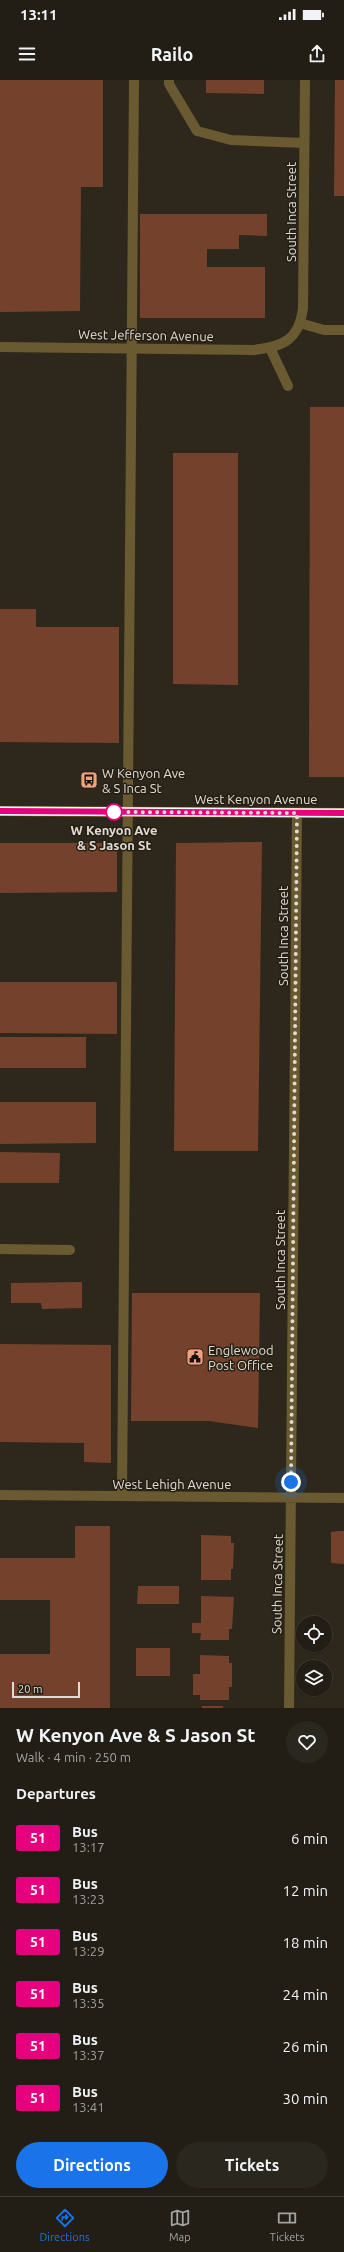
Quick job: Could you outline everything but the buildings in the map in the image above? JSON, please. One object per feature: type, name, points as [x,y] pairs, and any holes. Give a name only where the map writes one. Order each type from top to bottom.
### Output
[{"type":"street","points":[[122,1496],[134,80]]},
{"type":"street","points":[[169,80],[169,84],[197,131],[231,140],[304,143]]},
{"type":"street","name":"South Inca Street","points":[[290,340],[300,323],[303,308],[305,80]]},
{"type":"street","points":[[300,323],[324,330],[344,330]]},
{"type":"street","name":"West Jefferson Avenue","points":[[0,347],[253,350],[270,348],[290,340]]},
{"type":"street","points":[[270,348],[288,386]]},
{"type":"street","name":"West Kenyon Avenue","points":[[0,811],[344,813]]},
{"type":"street","name":"South Inca Street","points":[[289,1708],[297,813]]},
{"type":"street","points":[[0,1249],[70,1250]]},
{"type":"street","name":"West Lehigh Avenue","points":[[0,1495],[344,1498]]},
{"type":"bus line","name":"51","points":[[0,811],[344,813]]},
{"type":"place","name":"W Kenyon Ave & S Inca St","points":[[89,780]]},
{"type":"place","name":"W Kenyon Ave & S Jason St","points":[[114,812]]},
{"type":"place","name":"Englewood Post Office","points":[[195,1357]]},
{"type":"route","points":[[114,812],[297,813],[291,1482]]}]
